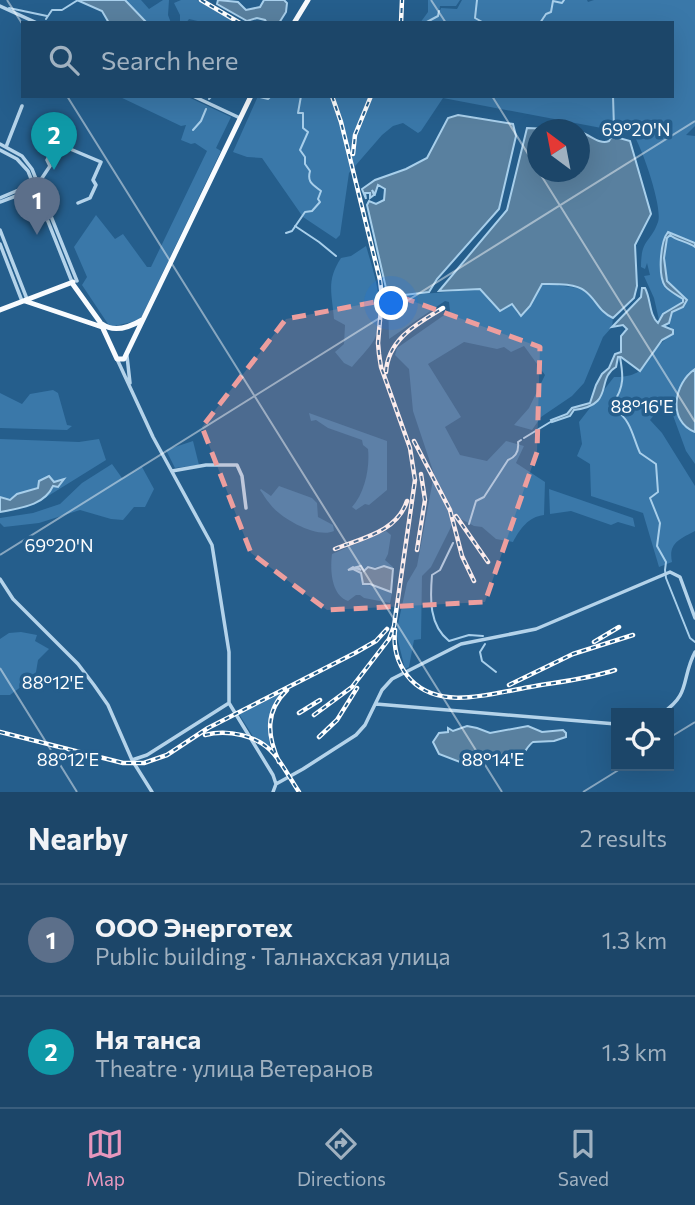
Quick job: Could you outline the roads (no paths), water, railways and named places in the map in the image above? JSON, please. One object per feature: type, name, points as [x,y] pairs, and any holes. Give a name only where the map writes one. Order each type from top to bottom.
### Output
[{"type":"main road","points":[[295,21],[308,0]]},
{"type":"main road","points":[[0,310],[75,282],[120,358],[250,98]]},
{"type":"main road","points":[[37,296],[42,305]]},
{"type":"main road","points":[[25,300],[117,329]]},
{"type":"main road","points":[[109,341],[111,333],[117,329],[138,324]]},
{"type":"street","points":[[0,6],[33,21]]},
{"type":"street","points":[[198,98],[240,118]]},
{"type":"street","points":[[6,147],[22,107]]},
{"type":"street","points":[[0,200],[37,186],[50,166],[47,160],[56,143],[101,162],[93,180],[96,185],[90,198],[78,203]]},
{"type":"street","points":[[0,144],[25,162],[75,282]]},
{"type":"street","points":[[0,150],[25,162]]},
{"type":"street","points":[[0,230],[5,256]]},
{"type":"street","points":[[0,244],[25,300]]},
{"type":"street","points":[[120,358],[133,392]]},
{"type":"street","points":[[120,358],[144,420],[209,538],[214,553],[229,652],[229,703],[280,782]]},
{"type":"street","points":[[172,471],[206,465],[237,465],[242,476],[246,509]]},
{"type":"street","points":[[273,792],[280,782],[356,735],[365,725],[386,684],[392,679],[461,645],[536,629],[666,573],[680,576],[695,618]]},
{"type":"street","points":[[0,579],[10,595],[78,664],[94,685],[114,717],[132,760],[152,792]]},
{"type":"street","points":[[670,708],[682,696],[694,654]]},
{"type":"street","points":[[132,760],[160,747],[229,703]]},
{"type":"street","points":[[376,704],[611,724]]},
{"type":"waterway","points":[[46,19],[52,10],[62,10],[78,0]]},
{"type":"waterway","points":[[477,0],[475,18],[480,21]]},
{"type":"waterway","points":[[541,21],[551,12],[553,1],[562,3],[564,0]]},
{"type":"waterway","points":[[9,8],[47,16]]},
{"type":"waterway","points":[[429,21],[438,16],[439,11]]},
{"type":"waterway","points":[[264,98],[269,98]]},
{"type":"waterway","points":[[286,233],[292,231],[305,212],[312,211],[320,202],[318,199],[321,191],[310,180],[310,171],[300,150],[308,132],[303,128],[303,113],[298,113],[301,98]]},
{"type":"waterway","points":[[613,98],[614,128]]},
{"type":"waterway","points":[[193,130],[206,109]]},
{"type":"waterway","points":[[295,226],[336,256]]},
{"type":"waterway","points":[[620,357],[622,380],[620,391],[613,403],[615,410],[625,418],[640,453],[656,464],[658,492],[650,498],[660,523],[657,546],[666,562],[666,578],[690,638],[695,642]]},
{"type":"waterway","points":[[524,438],[552,421]]},
{"type":"waterway","points":[[469,524],[476,501],[484,497],[508,460],[515,455],[521,440]]},
{"type":"waterway","points":[[453,543],[440,570],[432,575],[431,602],[434,619],[442,635],[449,641],[469,635],[483,636]]},
{"type":"waterway","points":[[485,644],[480,652],[482,661],[496,672]]},
{"type":"railway","points":[[201,0],[237,21]]},
{"type":"railway","points":[[401,21],[402,0]]},
{"type":"railway","points":[[314,715],[352,687],[389,639],[394,626],[415,480],[410,448],[381,367],[378,343],[382,297],[380,280],[333,98]]},
{"type":"railway","points":[[353,154],[355,135],[370,98]]},
{"type":"railway","points":[[386,372],[388,360],[398,341],[443,308]]},
{"type":"railway","points":[[414,441],[450,510],[462,556],[474,581]]},
{"type":"railway","points":[[417,550],[425,500],[421,474]]},
{"type":"railway","points":[[335,549],[387,527],[402,512],[407,501]]},
{"type":"railway","points":[[456,516],[488,562]]},
{"type":"railway","points":[[594,642],[619,627]]},
{"type":"railway","points":[[0,732],[123,763],[144,763],[167,755],[208,728],[355,653],[376,641],[387,629]]},
{"type":"railway","points":[[395,630],[396,650],[403,669],[411,680],[437,695],[484,696],[615,670]]},
{"type":"railway","points":[[509,685],[573,654],[633,635]]},
{"type":"railway","points":[[319,737],[337,720],[357,688]]},
{"type":"railway","points":[[279,762],[272,742],[270,724],[275,706],[287,690]]},
{"type":"railway","points":[[299,713],[320,700]]},
{"type":"railway","points":[[205,735],[232,733],[260,742],[274,754],[299,792]]},
{"type":"place","name":"Ня танса","points":[[54,170]]},
{"type":"place","name":"ООО Энерготех","points":[[37,235]]}]
